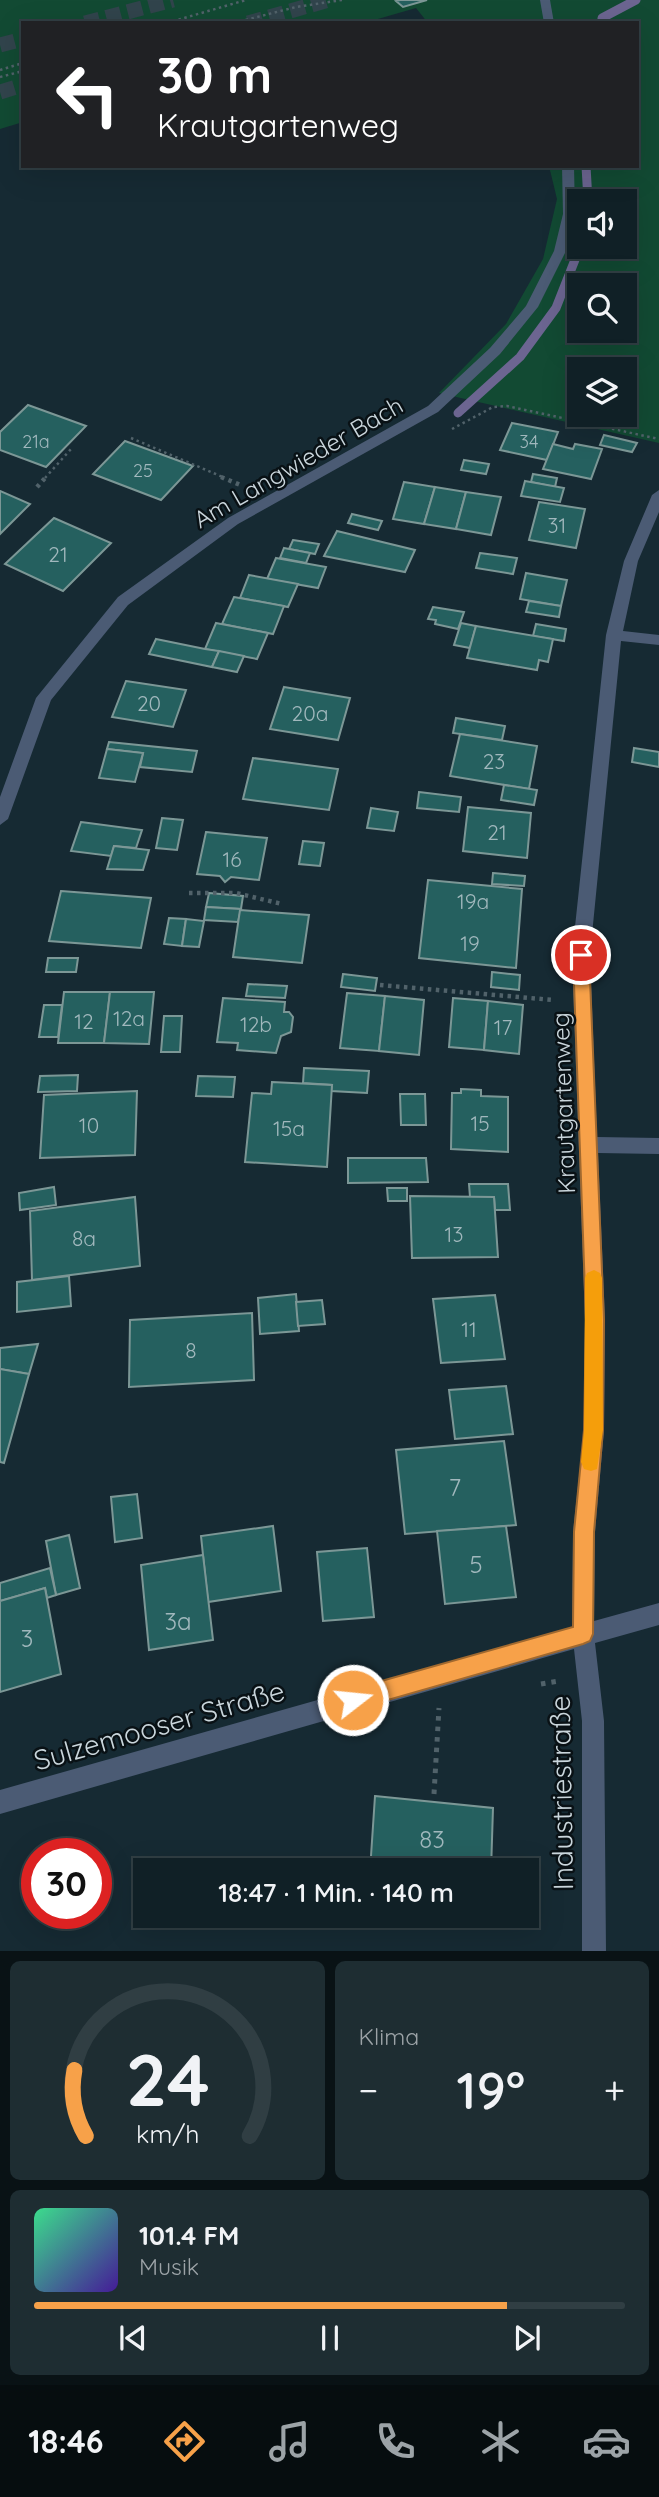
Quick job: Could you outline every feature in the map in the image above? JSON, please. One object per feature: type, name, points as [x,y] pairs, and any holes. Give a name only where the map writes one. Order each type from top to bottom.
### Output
[{"type":"street","points":[[545,0],[549,21]]},
{"type":"street","name":"Am Langwieder Bach","points":[[0,819],[44,698],[123,601],[233,521],[433,409],[495,351],[532,307],[560,251],[569,214],[568,168]]},
{"type":"street","name":"Krautgartenweg","points":[[583,1634],[584,1532],[594,1430],[595,1320],[581,955],[614,635],[631,562],[659,495]]},
{"type":"street","points":[[614,635],[659,640]]},
{"type":"street","points":[[589,1145],[659,1146]]},
{"type":"street","name":"Sulzemooser Straße","points":[[0,1802],[433,1676],[659,1614]]},
{"type":"street","name":"Industriestraße","points":[[583,1634],[593,1721],[594,1951]]},
{"type":"path","points":[[174,21],[246,0]]},
{"type":"path","points":[[242,21],[296,7],[342,0]]},
{"type":"path","points":[[0,70],[21,64]]},
{"type":"path","points":[[0,77],[21,72]]},
{"type":"path","points":[[421,416],[453,429],[493,407],[508,405],[659,439]]},
{"type":"path","points":[[131,438],[210,470],[271,500]]},
{"type":"path","points":[[37,487],[71,449]]},
{"type":"path","points":[[189,893],[209,891],[254,894],[282,904]]},
{"type":"path","points":[[380,985],[583,1002]]},
{"type":"path","points":[[433,1676],[440,1711],[435,1794]]},
{"type":"green space","points":[[0,0],[659,0],[659,443],[589,427],[637,427],[637,357],[567,357],[567,422],[439,393],[506,324],[543,259],[557,199],[549,168],[639,168],[639,21],[426,21],[416,8],[371,21],[21,21],[21,123],[0,129]]},
{"type":"building","points":[[427,0],[403,7],[396,1]]},
{"type":"building","points":[[28,405],[86,426],[46,467],[0,450],[0,432]]},
{"type":"building","points":[[512,423],[558,432],[547,460],[500,450]]},
{"type":"building","points":[[604,435],[637,443],[632,452],[600,445]]},
{"type":"building","points":[[125,441],[193,466],[161,500],[93,474]]},
{"type":"building","points":[[553,444],[573,449],[575,444],[602,449],[591,479],[543,469]]},
{"type":"building","points":[[464,460],[489,464],[486,474],[461,470]]},
{"type":"building","points":[[533,474],[557,478],[555,487],[531,482]]},
{"type":"building","points":[[525,481],[564,488],[560,502],[521,496]]},
{"type":"building","points":[[404,482],[435,487],[424,524],[393,519]]},
{"type":"building","points":[[435,487],[466,492],[456,529],[424,524]]},
{"type":"building","points":[[0,491],[30,504],[0,534]]},
{"type":"building","points":[[466,492],[501,497],[491,535],[456,529]]},
{"type":"building","points":[[539,502],[585,509],[576,548],[529,540]]},
{"type":"building","points":[[352,514],[382,521],[378,530],[348,523]]},
{"type":"building","points":[[54,518],[111,543],[63,591],[5,564]]},
{"type":"building","points":[[337,531],[415,550],[405,572],[324,556]]},
{"type":"building","points":[[293,540],[319,544],[315,554],[289,549]]},
{"type":"building","points":[[284,548],[310,553],[306,563],[280,558]]},
{"type":"building","points":[[480,553],[517,558],[513,574],[476,568]]},
{"type":"building","points":[[276,558],[326,567],[318,588],[267,579]]},
{"type":"building","points":[[526,573],[567,580],[561,606],[520,599]]},
{"type":"building","points":[[249,575],[298,584],[288,607],[240,598]]},
{"type":"building","points":[[234,597],[284,606],[273,634],[222,624]]},
{"type":"building","points":[[529,601],[561,606],[559,617],[526,612]]},
{"type":"building","points":[[433,607],[464,612],[458,629],[435,624],[436,620],[428,619]]},
{"type":"building","points":[[216,623],[268,633],[257,659],[205,649]]},
{"type":"building","points":[[461,623],[476,626],[470,648],[454,645]]},
{"type":"building","points":[[536,624],[566,629],[564,641],[533,636]]},
{"type":"building","points":[[476,626],[553,639],[548,662],[539,660],[537,670],[467,658]]},
{"type":"building","points":[[156,639],[219,651],[212,667],[149,654]]},
{"type":"building","points":[[219,651],[244,656],[237,672],[212,667]]},
{"type":"building","points":[[126,681],[186,690],[173,727],[112,717]]},
{"type":"building","points":[[284,687],[350,698],[338,740],[270,729]]},
{"type":"building","points":[[456,718],[505,726],[502,740],[453,733]]},
{"type":"building","points":[[460,734],[537,746],[529,789],[450,776]]},
{"type":"building","points":[[109,742],[197,751],[192,772],[140,767],[143,753],[107,749]]},
{"type":"building","points":[[634,748],[659,752],[659,767],[632,762]]},
{"type":"building","points":[[107,749],[143,753],[135,782],[99,778]]},
{"type":"building","points":[[253,758],[338,769],[329,810],[243,799]]},
{"type":"building","points":[[504,785],[537,790],[534,805],[501,800]]},
{"type":"building","points":[[419,792],[461,797],[459,812],[417,808]]},
{"type":"building","points":[[468,807],[531,813],[527,858],[463,851]]},
{"type":"building","points":[[371,808],[398,812],[394,831],[367,828]]},
{"type":"building","points":[[162,818],[183,820],[177,850],[156,848]]},
{"type":"building","points":[[81,822],[142,830],[136,848],[114,846],[111,856],[71,851]]},
{"type":"building","points":[[206,832],[267,838],[259,880],[231,877],[225,882],[220,876],[197,874]]},
{"type":"building","points":[[303,841],[324,843],[320,866],[299,864]]},
{"type":"building","points":[[114,846],[149,850],[143,870],[107,869]]},
{"type":"building","points":[[493,873],[525,876],[524,886],[492,884]]},
{"type":"building","points":[[428,880],[522,889],[516,968],[419,958]]},
{"type":"building","points":[[61,891],[151,898],[141,948],[49,941]]},
{"type":"building","points":[[209,893],[243,896],[241,909],[206,907]]},
{"type":"building","points":[[206,907],[241,909],[238,922],[204,920]]},
{"type":"building","points":[[240,910],[309,915],[302,963],[233,957]]},
{"type":"building","points":[[169,918],[186,919],[182,946],[164,944]]},
{"type":"building","points":[[186,919],[204,921],[199,947],[182,946]]},
{"type":"building","points":[[48,958],[78,958],[76,972],[46,972]]},
{"type":"building","points":[[492,972],[520,975],[519,990],[491,987]]},
{"type":"building","points":[[343,974],[377,978],[375,991],[341,987]]},
{"type":"building","points":[[248,984],[287,986],[285,998],[246,996]]},
{"type":"building","points":[[64,992],[110,992],[104,1043],[58,1043]]},
{"type":"building","points":[[110,992],[154,992],[149,1044],[104,1043]]},
{"type":"building","points":[[347,993],[385,996],[379,1051],[340,1048]]},
{"type":"building","points":[[385,996],[424,1000],[419,1055],[379,1051]]},
{"type":"building","points":[[223,998],[285,1002],[284,1012],[289,1012],[293,1017],[291,1032],[281,1036],[276,1053],[237,1050],[238,1043],[217,1042]]},
{"type":"building","points":[[453,998],[488,1001],[484,1050],[449,1047]]},
{"type":"building","points":[[488,1001],[523,1005],[519,1054],[484,1050]]},
{"type":"building","points":[[44,1005],[62,1005],[58,1037],[39,1037]]},
{"type":"building","points":[[164,1016],[182,1016],[180,1052],[161,1052]]},
{"type":"building","points":[[304,1068],[369,1071],[367,1093],[331,1091],[332,1085],[303,1083]]},
{"type":"building","points":[[78,1075],[77,1091],[38,1092],[40,1076]]},
{"type":"building","points":[[198,1076],[235,1077],[233,1097],[196,1096]]},
{"type":"building","points":[[272,1082],[332,1085],[327,1167],[245,1162],[252,1093],[271,1094]]},
{"type":"building","points":[[461,1089],[481,1090],[481,1096],[508,1097],[508,1152],[451,1149],[452,1093],[461,1093]]},
{"type":"building","points":[[137,1091],[135,1155],[40,1158],[44,1095]]},
{"type":"building","points":[[400,1094],[425,1094],[426,1125],[401,1125]]},
{"type":"building","points":[[348,1158],[426,1158],[428,1182],[348,1183]]},
{"type":"building","points":[[469,1184],[508,1184],[510,1210],[495,1210],[494,1197],[470,1197]]},
{"type":"building","points":[[54,1187],[56,1205],[20,1210],[19,1193]]},
{"type":"building","points":[[387,1188],[407,1188],[407,1201],[388,1201]]},
{"type":"building","points":[[410,1196],[494,1197],[498,1257],[412,1258]]},
{"type":"building","points":[[135,1197],[140,1266],[32,1280],[30,1211]]},
{"type":"building","points":[[69,1276],[71,1306],[17,1312],[17,1282]]},
{"type":"building","points":[[296,1294],[299,1331],[260,1334],[258,1298]]},
{"type":"building","points":[[495,1295],[505,1359],[441,1363],[433,1299]]},
{"type":"building","points":[[322,1300],[325,1324],[298,1326],[296,1302]]},
{"type":"building","points":[[252,1313],[254,1380],[129,1387],[130,1320]]},
{"type":"building","points":[[38,1344],[29,1374],[0,1369],[0,1348]]},
{"type":"building","points":[[0,1369],[29,1374],[4,1463],[0,1462]]},
{"type":"building","points":[[506,1386],[513,1434],[455,1439],[449,1390]]},
{"type":"building","points":[[504,1441],[516,1525],[405,1534],[396,1450]]},
{"type":"building","points":[[137,1494],[142,1538],[115,1542],[111,1497]]},
{"type":"building","points":[[273,1526],[281,1591],[208,1602],[201,1536]]},
{"type":"building","points":[[506,1526],[516,1597],[445,1604],[437,1531]]},
{"type":"building","points":[[69,1535],[80,1588],[56,1595],[46,1541]]},
{"type":"building","points":[[367,1548],[374,1617],[323,1621],[317,1552]]},
{"type":"building","points":[[203,1555],[213,1640],[149,1650],[141,1565]]},
{"type":"building","points":[[50,1568],[56,1595],[47,1598],[45,1588],[0,1601],[0,1583]]},
{"type":"building","points":[[45,1588],[61,1674],[0,1692],[0,1601]]},
{"type":"building","points":[[375,1796],[493,1808],[491,1858],[371,1858]]},
{"type":"waterway","points":[[602,21],[602,18],[636,0]]},
{"type":"waterway","points":[[586,168],[587,189]]},
{"type":"waterway","points":[[458,413],[520,357],[556,308],[575,259]]},
{"type":"tunnel","points":[[93,21],[173,0]]},
{"type":"tunnel","points":[[255,21],[329,0]]},
{"type":"tunnel","points":[[0,45],[21,40]]},
{"type":"tunnel","points":[[0,92],[21,86]]},
{"type":"slow traffic","points":[[591,1462],[594,1430],[594,1278]]},
{"type":"route","points":[[353,1700],[583,1634],[584,1532],[594,1430],[595,1320],[581,955]]}]
